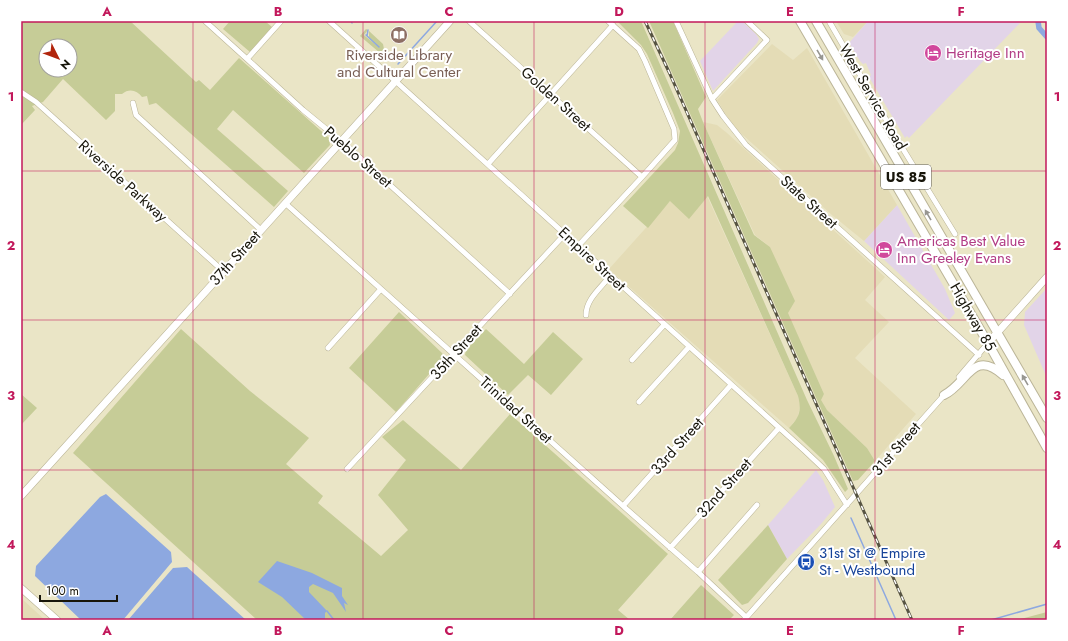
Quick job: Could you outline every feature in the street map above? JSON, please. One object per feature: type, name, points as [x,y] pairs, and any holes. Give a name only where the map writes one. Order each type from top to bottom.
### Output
[{"type":"highway","name":"Highway 85","points":[[800,21],[988,343],[1047,448]]},
{"type":"highway","name":"Highway 85","points":[[816,21],[1047,418]]},
{"type":"highway","points":[[944,395],[952,391],[970,370],[981,365],[991,366],[1007,379]]},
{"type":"main road","name":"37th Street","points":[[21,496],[450,21]]},
{"type":"main road","name":"31st Street","points":[[988,343],[1047,277]]},
{"type":"main road","points":[[21,588],[57,620]]},
{"type":"street","name":"Pueblo Street","points":[[205,21],[510,294]]},
{"type":"street","points":[[247,59],[281,21]]},
{"type":"street","name":"Empire Street","points":[[329,21],[824,469],[847,505]]},
{"type":"street","name":"Golden Street","points":[[469,21],[642,177]]},
{"type":"street","points":[[578,246],[675,140],[674,129],[642,55],[629,39],[608,21]]},
{"type":"street","name":"State Street","points":[[676,21],[712,99],[736,134],[753,152],[979,355]]},
{"type":"street","points":[[712,99],[767,40],[747,21]]},
{"type":"street","name":"West Service Road","points":[[829,21],[899,142],[955,234]]},
{"type":"street","points":[[488,164],[613,26]]},
{"type":"street","name":"Riverside Parkway","points":[[21,92],[36,102],[223,271]]},
{"type":"street","points":[[133,103],[136,115],[261,230]]},
{"type":"street","name":"Trinidad Street","points":[[285,203],[698,572],[745,619]]},
{"type":"street","name":"35th Street","points":[[347,469],[565,234]]},
{"type":"street","points":[[586,315],[586,309],[592,297],[610,276]]},
{"type":"street","points":[[328,348],[381,289]]},
{"type":"street","points":[[632,360],[664,325]]},
{"type":"street","name":"31st Street","points":[[745,619],[944,395],[988,343]]},
{"type":"street","points":[[639,402],[689,347]]},
{"type":"street","name":"33rd Street","points":[[623,506],[731,385]]},
{"type":"street","name":"32nd Street","points":[[670,548],[779,428]]},
{"type":"street","points":[[698,572],[757,505]]},
{"type":"shaded area","points":[[738,21],[742,21],[756,34],[759,39],[713,91],[700,61]]},
{"type":"shaded area","points":[[836,21],[868,21],[853,37],[844,34]]},
{"type":"shaded area","points":[[868,21],[1019,21],[1020,23],[909,138],[907,136],[905,138],[869,77],[871,75],[866,63],[863,64],[860,61],[849,43]]},
{"type":"shaded area","points":[[772,44],[793,60],[807,48],[897,205],[864,241],[832,215],[734,127],[717,100]]},
{"type":"shaded area","points":[[703,122],[717,125],[727,133],[885,277],[865,300],[889,322],[855,358],[916,414],[875,461],[867,448],[827,410],[820,400],[824,394],[787,313],[770,247],[755,235]]},
{"type":"shaded area","points":[[707,196],[798,396],[800,405],[798,417],[789,428],[609,269],[670,201]]},
{"type":"shaded area","points":[[897,205],[945,289],[955,313],[949,320],[864,241]]},
{"type":"shaded area","points":[[1047,288],[1047,378],[1024,325],[1025,312]]},
{"type":"shaded area","points":[[816,470],[823,480],[835,507],[821,524],[787,559],[768,525]]},
{"type":"shaded area","points":[[21,598],[45,620],[21,620]]},
{"type":"green space","points":[[21,21],[130,21],[196,82],[199,80],[210,90],[239,58],[329,138],[330,145],[304,173],[233,110],[217,129],[288,191],[274,207],[156,103],[149,105],[147,96],[142,97],[135,91],[130,90],[122,94],[115,94],[115,111],[106,120],[63,79],[43,102],[32,106],[35,110],[21,125]]},
{"type":"green space","points":[[230,21],[265,21],[272,27],[250,52],[223,29]]},
{"type":"green space","points":[[617,21],[641,21],[807,400],[834,456],[848,489],[845,492],[823,460],[789,428],[799,414],[800,406],[798,396],[708,196],[689,219],[670,201],[648,228],[623,206],[675,150],[680,131],[647,54],[641,45]]},
{"type":"green space","points":[[649,21],[673,21],[706,97],[698,109],[703,122],[754,235],[770,247],[795,301],[788,313],[824,394],[821,400],[827,410],[867,448],[875,461],[858,480],[853,481]]},
{"type":"green space","points":[[366,29],[368,30],[364,35],[365,36],[380,48],[369,37],[369,31],[383,44],[384,49],[380,53],[360,36]]},
{"type":"green space","points":[[399,312],[442,353],[444,357],[396,412],[349,368]]},
{"type":"green space","points":[[181,329],[250,391],[309,438],[286,464],[323,496],[318,503],[381,556],[408,530],[378,495],[406,460],[382,437],[403,420],[461,470],[510,414],[668,554],[618,610],[630,620],[257,620],[73,453]]},
{"type":"green space","points":[[486,329],[524,364],[553,332],[583,359],[551,395],[528,375],[508,395],[465,355],[466,350]]},
{"type":"green space","points":[[21,394],[37,408],[21,425]]},
{"type":"green space","points":[[768,525],[787,559],[748,603],[742,605],[718,580]]},
{"type":"green space","points":[[701,585],[734,615],[729,620],[670,620]]},
{"type":"green space","points":[[1047,612],[1047,620],[1017,620]]},
{"type":"water","points":[[106,494],[171,552],[172,562],[123,620],[81,620],[35,576],[36,566],[100,497]]},
{"type":"water","points":[[277,561],[312,573],[342,588],[342,596],[348,605],[344,603],[346,612],[333,593],[313,584],[309,587],[309,592],[327,611],[325,613],[325,620],[306,620],[282,597],[258,582]]},
{"type":"water","points":[[187,567],[246,620],[128,620],[173,568]]},
{"type":"waterway","points":[[398,64],[437,21]]},
{"type":"waterway","points":[[1038,21],[1039,28],[1047,37]]},
{"type":"waterway","points":[[367,36],[368,30]]},
{"type":"waterway","points":[[366,35],[379,47]]},
{"type":"waterway","points":[[851,518],[896,620]]},
{"type":"waterway","points":[[991,620],[1047,604]]},
{"type":"waterway","points":[[327,611],[334,620]]},
{"type":"railway","points":[[645,21],[912,620]]},
{"type":"place","name":"Riverside Library and Cultural Center","points":[[399,35]]},
{"type":"place","name":"Heritage Inn","points":[[933,53]]},
{"type":"place","name":"Americas Best Value Inn Greeley Evans","points":[[884,250]]},
{"type":"place","name":"31st St @ Empire St - Westbound","points":[[806,562]]}]
